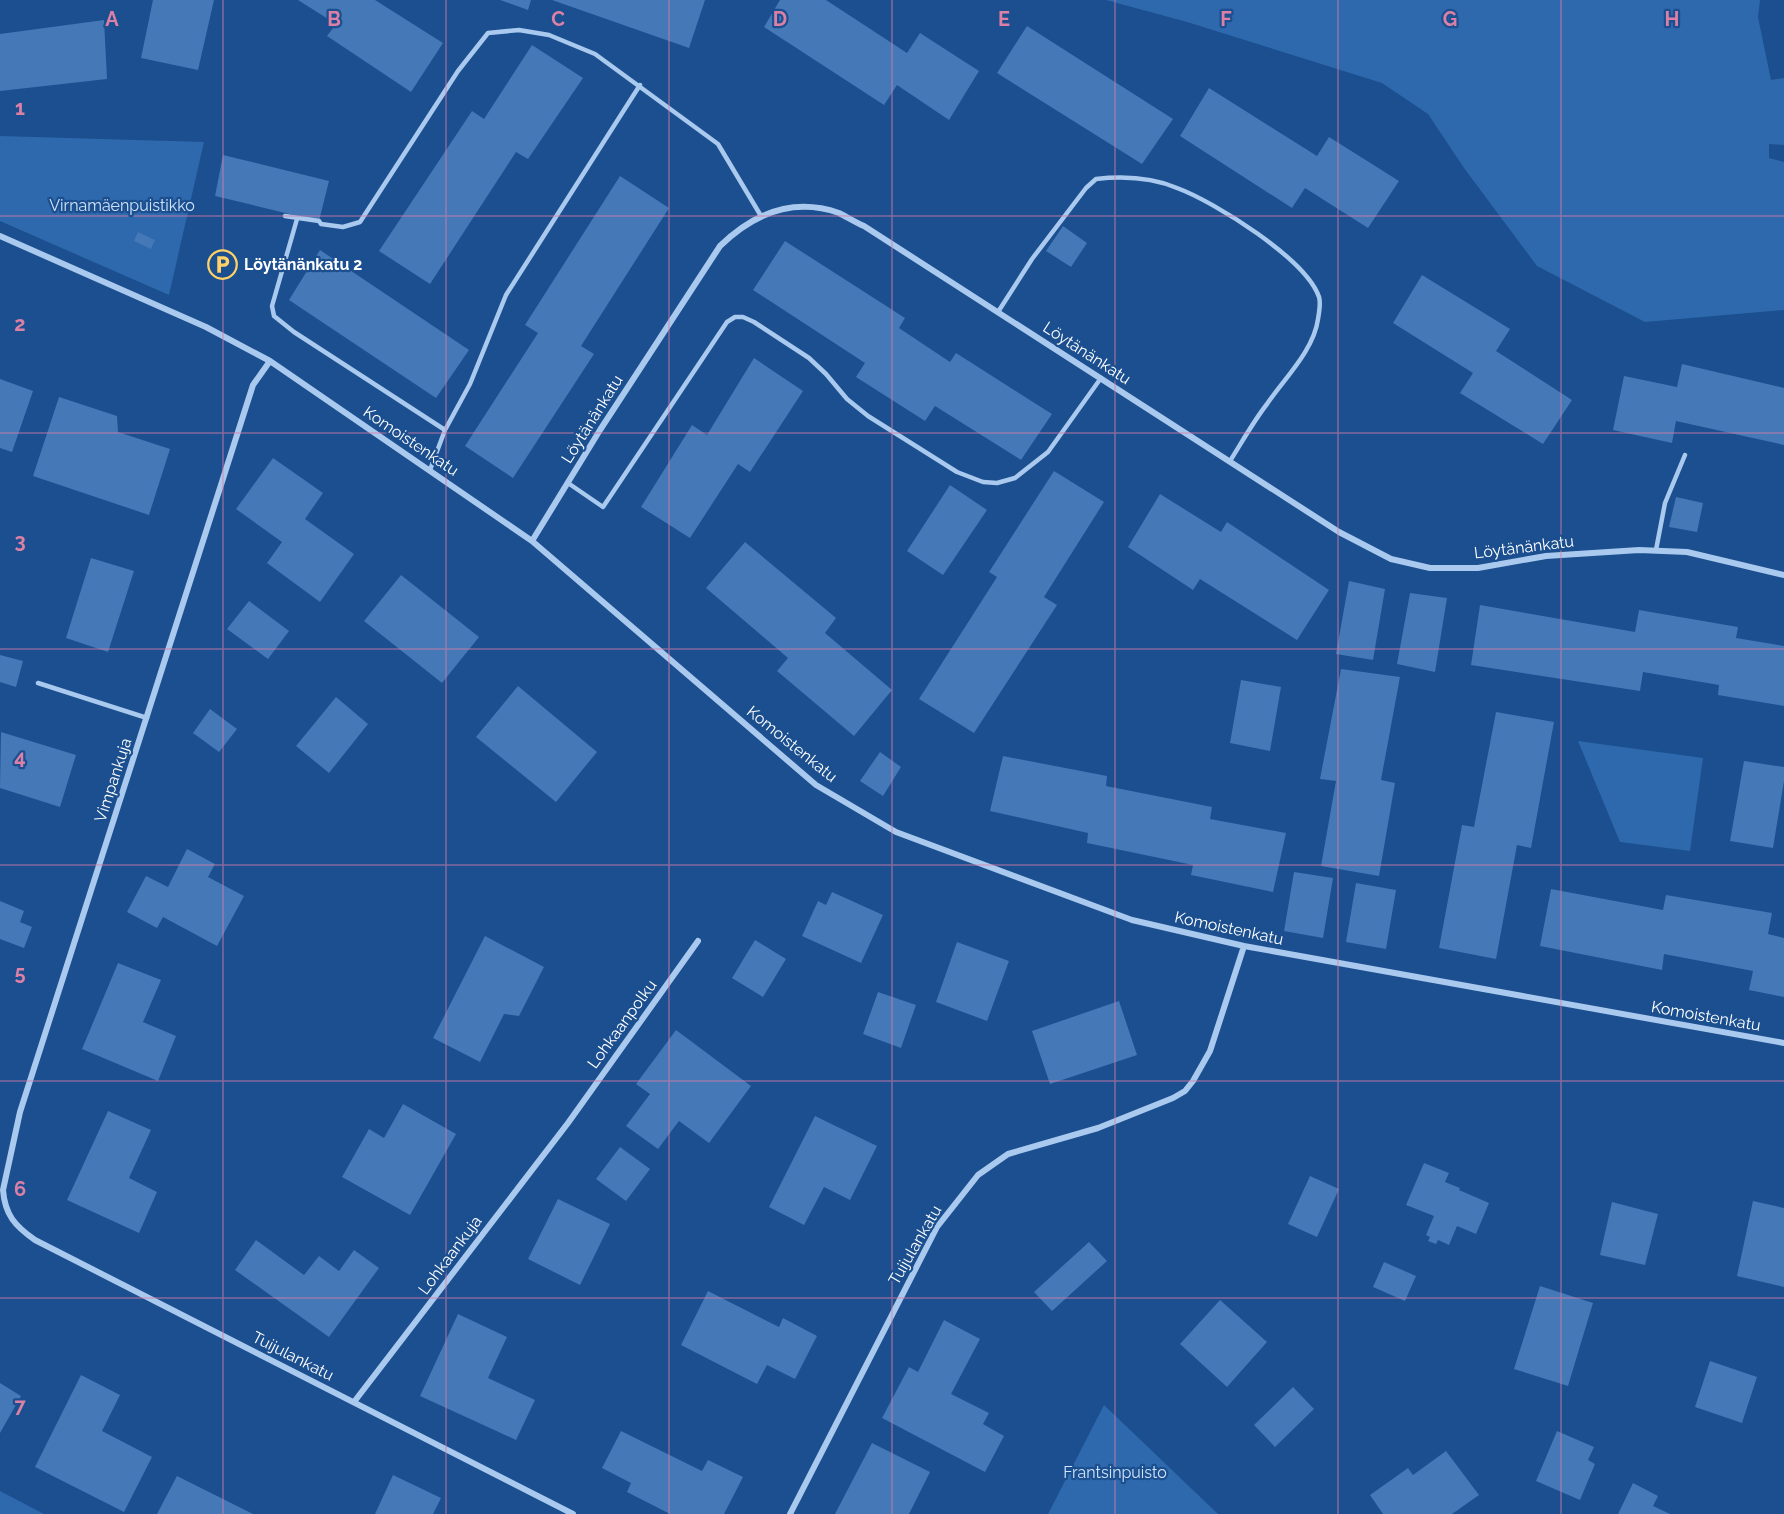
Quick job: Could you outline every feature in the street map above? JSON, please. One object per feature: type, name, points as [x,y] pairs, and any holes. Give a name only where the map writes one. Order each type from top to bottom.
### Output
[{"type":"street","name":"Löytänänkatu","points":[[532,541],[720,246],[735,231],[761,216],[787,207],[810,206],[839,214],[864,226],[1348,536],[1391,559],[1430,568],[1478,568],[1546,556],[1656,550],[1687,552],[1784,575]]},
{"type":"street","name":"Komoistenkatu","points":[[0,236],[206,327],[270,361],[532,541],[816,785],[896,832],[1132,920],[1244,946],[1784,1043]]},
{"type":"street","name":"Vimpankuja","points":[[8,1213],[3,1190],[20,1112],[253,385],[270,361]]},
{"type":"street","name":"Lohkaanpolku","points":[[568,1124],[698,941]]},
{"type":"street","name":"Tuijulankatu","points":[[790,1514],[937,1227],[978,1175],[1008,1154],[1098,1128],[1185,1091],[1210,1051],[1244,946]]},
{"type":"street","name":"Lohkaankuja","points":[[354,1402],[568,1124]]},
{"type":"street","name":"Tuijulankatu","points":[[8,1213],[20,1228],[35,1240],[573,1514]]},
{"type":"lane","points":[[285,216],[343,227],[360,222],[458,71],[488,33],[519,30],[549,35],[595,54],[718,144],[761,216]]},
{"type":"lane","points":[[430,470],[445,430],[470,384],[506,295],[640,85]]},
{"type":"lane","points":[[998,312],[1032,259],[1086,188],[1096,179],[1148,180],[1176,187],[1216,205],[1288,256],[1314,285],[1320,299],[1318,321],[1312,342],[1265,406],[1230,461]]},
{"type":"lane","points":[[297,219],[272,306],[274,316],[294,332],[445,430]]},
{"type":"lane","points":[[568,483],[603,507],[728,322],[735,317],[743,317],[754,322],[809,358],[847,399],[868,416],[957,472],[983,482],[997,483],[1015,478],[1048,452],[1101,378]]},
{"type":"lane","points":[[1656,550],[1665,503],[1685,455]]},
{"type":"lane","points":[[38,682],[147,718]]},
{"type":"green space","points":[[1106,0],[1760,0],[1758,17],[1771,80],[1784,78],[1784,145],[1769,144],[1769,158],[1784,162],[1784,310],[1645,322],[1537,266],[1464,168],[1428,114],[1382,83],[1187,22]]},
{"type":"green space","name":"Virnamäenpuistikko","points":[[0,136],[204,142],[169,295],[0,221]]},
{"type":"green space","points":[[1578,741],[1703,758],[1690,851],[1620,842]]},
{"type":"green space","name":"Frantsinpuisto","points":[[1104,1405],[1218,1514],[1048,1514]]},
{"type":"green space","points":[[0,1491],[44,1514],[0,1514]]},
{"type":"building","points":[[153,0],[214,0],[198,70],[141,58]]},
{"type":"building","points":[[298,0],[375,0],[443,43],[411,92],[327,36],[336,24]]},
{"type":"building","points":[[500,0],[531,0],[528,10]]},
{"type":"building","points":[[552,0],[705,0],[689,48]]},
{"type":"building","points":[[780,0],[826,0],[907,53],[920,33],[979,71],[949,120],[897,85],[884,105],[764,27]]},
{"type":"building","points":[[104,20],[107,79],[0,91],[0,34]]},
{"type":"building","points":[[1027,26],[1173,119],[1142,164],[997,73]]},
{"type":"building","points":[[532,45],[583,78],[528,159],[516,152],[430,284],[379,251],[472,111],[484,119]]},
{"type":"building","points":[[1209,88],[1317,156],[1329,137],[1399,181],[1368,228],[1305,188],[1292,208],[1180,136]]},
{"type":"building","points":[[223,155],[329,181],[319,221],[215,196]]},
{"type":"building","points":[[620,176],[669,208],[581,346],[594,354],[513,478],[465,446],[538,333],[525,325]]},
{"type":"building","points":[[1063,226],[1087,243],[1071,267],[1046,251]]},
{"type":"building","points":[[138,232],[155,240],[151,249],[134,241]]},
{"type":"building","points":[[785,241],[905,318],[899,328],[950,362],[956,353],[1052,414],[1021,460],[935,406],[925,421],[856,377],[865,363],[753,290]]},
{"type":"building","points":[[320,250],[469,350],[436,398],[289,300]]},
{"type":"building","points":[[1422,275],[1510,329],[1496,351],[1572,400],[1543,444],[1460,393],[1473,373],[1393,323]]},
{"type":"building","points":[[754,358],[803,391],[750,472],[738,464],[690,538],[641,507],[692,425],[707,435]]},
{"type":"building","points":[[1682,364],[1784,388],[1784,445],[1676,421],[1672,443],[1613,430],[1624,376],[1677,387]]},
{"type":"building","points":[[0,379],[33,391],[12,452],[0,448]]},
{"type":"building","points":[[59,397],[117,416],[118,432],[170,449],[149,515],[33,476]]},
{"type":"building","points":[[273,458],[323,493],[305,519],[354,554],[320,602],[267,563],[282,542],[236,509]]},
{"type":"building","points":[[1054,471],[1104,502],[1044,597],[1057,605],[974,733],[919,699],[997,577],[989,572]]},
{"type":"building","points":[[950,485],[987,510],[943,575],[907,551]]},
{"type":"building","points":[[1160,494],[1221,532],[1227,522],[1329,590],[1297,640],[1200,579],[1193,590],[1128,547]]},
{"type":"building","points":[[1676,497],[1703,503],[1697,532],[1669,527]]},
{"type":"building","points":[[745,542],[836,618],[825,633],[892,690],[854,736],[777,671],[788,658],[706,588]]},
{"type":"building","points":[[91,558],[134,571],[108,652],[66,638]]},
{"type":"building","points":[[401,575],[479,637],[442,683],[364,621]]},
{"type":"building","points":[[1349,581],[1385,589],[1373,660],[1336,654]]},
{"type":"building","points":[[1410,593],[1447,598],[1435,672],[1397,664]]},
{"type":"building","points":[[249,601],[289,631],[268,659],[227,629]]},
{"type":"building","points":[[1480,605],[1635,632],[1639,610],[1738,627],[1736,638],[1784,646],[1784,706],[1718,695],[1719,685],[1643,672],[1640,691],[1471,665]]},
{"type":"building","points":[[0,655],[23,661],[16,687],[0,682]]},
{"type":"building","points":[[1341,669],[1400,677],[1381,780],[1395,783],[1379,876],[1321,866],[1336,781],[1320,779]]},
{"type":"building","points":[[1241,680],[1281,687],[1270,751],[1230,743]]},
{"type":"building","points":[[518,686],[597,752],[556,802],[476,737]]},
{"type":"building","points":[[336,697],[368,724],[329,773],[296,746]]},
{"type":"building","points":[[210,709],[237,729],[219,752],[193,733]]},
{"type":"building","points":[[1496,712],[1554,722],[1531,848],[1517,845],[1496,959],[1439,948],[1462,825],[1474,827]]},
{"type":"building","points":[[1,732],[76,755],[60,807],[0,788]]},
{"type":"building","points":[[880,752],[901,767],[883,796],[860,781]]},
{"type":"building","points":[[1003,756],[1107,776],[1106,786],[1212,807],[1210,819],[1286,833],[1273,892],[1191,875],[1193,865],[1087,843],[1088,833],[990,811]]},
{"type":"building","points":[[1744,761],[1784,767],[1784,781],[1773,848],[1730,841]]},
{"type":"building","points":[[187,849],[215,864],[208,877],[244,896],[217,946],[163,917],[157,928],[127,912],[146,876],[168,887]]},
{"type":"building","points":[[1294,872],[1333,878],[1323,938],[1284,931]]},
{"type":"building","points":[[1356,883],[1396,890],[1386,949],[1346,942]]},
{"type":"building","points":[[1551,889],[1663,910],[1666,895],[1772,913],[1768,934],[1784,938],[1784,997],[1749,990],[1753,971],[1664,954],[1662,970],[1540,946]]},
{"type":"building","points":[[832,892],[883,915],[861,963],[802,936],[818,901],[826,905]]},
{"type":"building","points":[[0,901],[24,911],[20,922],[32,927],[24,948],[0,939]]},
{"type":"building","points":[[485,936],[544,967],[519,1016],[504,1014],[480,1062],[433,1038]]},
{"type":"building","points":[[755,940],[786,959],[763,997],[732,978]]},
{"type":"building","points":[[957,942],[1009,961],[987,1021],[936,1002]]},
{"type":"building","points":[[118,963],[161,980],[143,1022],[176,1036],[158,1081],[82,1049]]},
{"type":"building","points":[[878,992],[916,1005],[901,1048],[863,1034]]},
{"type":"building","points":[[1119,1001],[1137,1055],[1050,1084],[1032,1031]]},
{"type":"building","points":[[676,1030],[751,1086],[709,1143],[679,1121],[658,1149],[626,1126],[650,1094],[636,1084]]},
{"type":"building","points":[[403,1104],[456,1134],[410,1215],[342,1177],[369,1129],[384,1138]]},
{"type":"building","points":[[108,1111],[151,1130],[129,1178],[157,1192],[139,1233],[67,1200]]},
{"type":"building","points":[[815,1116],[877,1146],[850,1200],[824,1187],[804,1225],[769,1207]]},
{"type":"building","points":[[620,1147],[650,1169],[626,1201],[596,1179]]},
{"type":"building","points":[[1424,1163],[1449,1173],[1445,1182],[1489,1203],[1476,1234],[1457,1226],[1449,1245],[1438,1240],[1436,1244],[1428,1241],[1430,1237],[1426,1235],[1434,1216],[1406,1205]]},
{"type":"building","points":[[1310,1176],[1339,1189],[1317,1237],[1288,1224]]},
{"type":"building","points":[[558,1199],[610,1224],[580,1285],[528,1259]]},
{"type":"building","points":[[1753,1201],[1784,1208],[1784,1287],[1737,1276]]},
{"type":"building","points":[[1612,1202],[1658,1214],[1645,1265],[1600,1255]]},
{"type":"building","points":[[256,1240],[304,1275],[319,1256],[339,1271],[354,1250],[379,1268],[329,1337],[235,1270]]},
{"type":"building","points":[[1089,1242],[1107,1261],[1052,1311],[1034,1292]]},
{"type":"building","points":[[1384,1262],[1416,1276],[1405,1301],[1373,1287]]},
{"type":"building","points":[[1540,1286],[1593,1303],[1568,1386],[1514,1369]]},
{"type":"building","points":[[708,1291],[779,1327],[783,1318],[817,1336],[795,1379],[767,1365],[757,1384],[681,1345]]},
{"type":"building","points":[[1220,1300],[1267,1342],[1227,1387],[1180,1344]]},
{"type":"building","points":[[458,1314],[507,1337],[488,1378],[535,1400],[516,1440],[420,1396]]},
{"type":"building","points":[[944,1320],[980,1339],[951,1394],[989,1413],[983,1424],[1004,1436],[985,1472],[882,1418],[909,1367],[918,1372]]},
{"type":"building","points":[[1710,1361],[1757,1377],[1742,1423],[1695,1407]]},
{"type":"building","points":[[81,1375],[120,1395],[102,1431],[152,1457],[124,1512],[35,1467]]},
{"type":"building","points":[[0,1383],[21,1396],[0,1433]]},
{"type":"building","points":[[1293,1387],[1314,1409],[1275,1447],[1254,1425]]},
{"type":"building","points":[[621,1431],[702,1471],[708,1460],[743,1477],[724,1514],[670,1514],[627,1492],[631,1483],[602,1468]]},
{"type":"building","points":[[1557,1431],[1594,1447],[1588,1460],[1595,1464],[1580,1500],[1536,1481]]},
{"type":"building","points":[[872,1443],[930,1472],[909,1514],[835,1514]]},
{"type":"building","points":[[1446,1451],[1479,1495],[1452,1514],[1383,1514],[1370,1495],[1408,1468],[1413,1475]]},
{"type":"building","points":[[393,1475],[441,1498],[433,1514],[375,1514]]},
{"type":"building","points":[[177,1476],[253,1514],[157,1514]]},
{"type":"building","points":[[1633,1483],[1658,1496],[1653,1506],[1670,1514],[1618,1514]]},
{"type":"place","name":"Löytänänkatu 2","points":[[223,264]]}]
